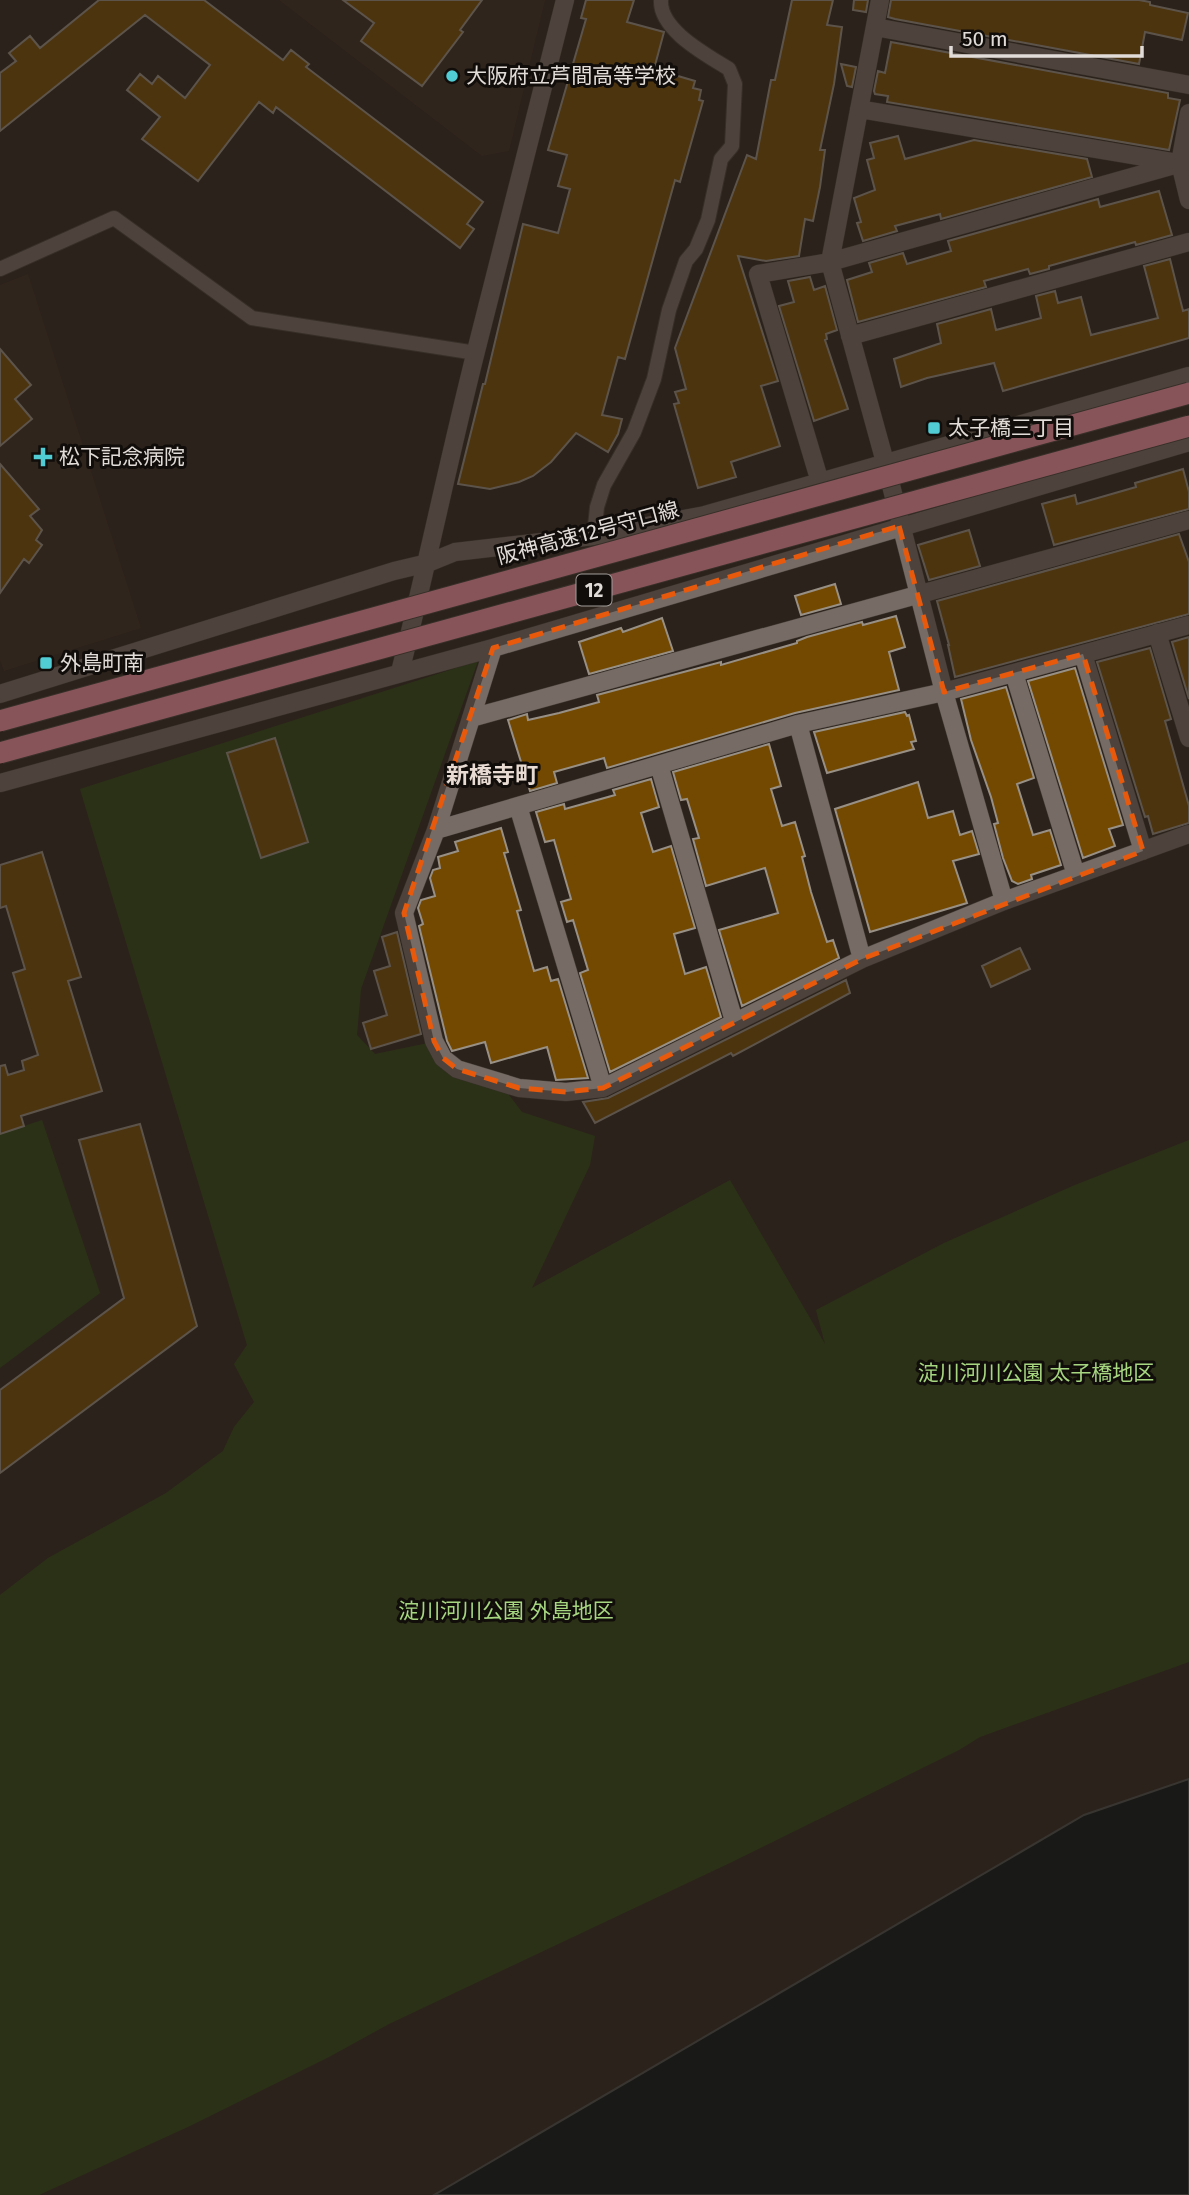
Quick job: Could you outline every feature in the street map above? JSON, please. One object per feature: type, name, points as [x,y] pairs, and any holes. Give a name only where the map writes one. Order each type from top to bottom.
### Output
[{"type":"highway","name":"阪神高速12号守口線","points":[[0,721],[1189,393]]},
{"type":"highway","name":"12","points":[[0,754],[1189,426]]},
{"type":"street","points":[[400,672],[476,353],[565,0]]},
{"type":"street","points":[[594,536],[597,507],[604,485],[634,432],[654,379],[669,310],[686,261],[696,249],[708,220],[721,159],[732,146],[735,84],[733,76],[729,69],[677,34],[661,7],[662,0]]},
{"type":"street","points":[[880,0],[830,262],[885,462],[917,594],[1004,901]]},
{"type":"street","points":[[875,27],[1189,85]]},
{"type":"street","points":[[859,110],[1184,162]]},
{"type":"street","points":[[1189,113],[1184,162],[1189,200]]},
{"type":"street","points":[[820,482],[758,274],[830,262],[1184,162]]},
{"type":"street","points":[[0,269],[114,218],[252,318],[476,353]]},
{"type":"street","points":[[850,337],[1189,242]]},
{"type":"street","points":[[0,694],[394,571],[428,563],[455,552],[594,536],[705,515],[1189,376]]},
{"type":"street","points":[[0,783],[493,648],[1189,442]]},
{"type":"street","points":[[471,718],[1189,520]]},
{"type":"street","points":[[436,830],[799,724],[944,692],[1189,625]]},
{"type":"street","points":[[1157,633],[1189,738]]},
{"type":"street","points":[[493,648],[436,830],[404,914],[434,1041],[443,1058],[457,1069],[519,1088],[566,1093],[603,1088],[862,959],[1004,901],[1189,834]]},
{"type":"street","points":[[1083,654],[1143,851]]},
{"type":"street","points":[[1014,673],[1076,875]]},
{"type":"street","points":[[799,724],[862,959]]},
{"type":"street","points":[[659,765],[734,1021]]},
{"type":"street","points":[[518,806],[603,1088]]},
{"type":"highlighted area","points":[[899,526],[944,692],[1083,654],[1143,851],[862,959],[603,1088],[566,1092],[519,1088],[457,1069],[443,1058],[434,1041],[404,913],[493,648]]},
{"type":"shaded area","name":"大阪府立芦間高等学校","points":[[279,0],[545,0],[509,151],[482,156]]},
{"type":"shaded area","name":"松下記念病院","points":[[28,274],[141,628],[4,671],[0,660],[0,285]]},
{"type":"shaded area","points":[[1189,1779],[1189,2195],[434,2195],[1084,1815]]},
{"type":"green space","name":"淀川河川公園 外島地区","points":[[478,661],[361,989],[357,1035],[375,1054],[428,1043],[506,1091],[522,1112],[595,1136],[590,1165],[532,1288],[730,1180],[825,1344],[816,1310],[944,1243],[1075,1185],[1189,1140],[1189,1662],[980,1737],[959,1750],[732,1862],[389,2024],[190,2126],[39,2195],[0,2195],[0,1595],[48,1558],[166,1493],[223,1451],[234,1427],[254,1402],[234,1364],[247,1345],[80,789]]},
{"type":"green space","points":[[42,1120],[100,1293],[0,1368],[0,1134]]},
{"type":"building","points":[[99,0],[204,0],[283,60],[291,50],[309,64],[306,67],[483,202],[467,224],[474,229],[460,248],[276,107],[273,113],[259,102],[198,181],[142,139],[160,117],[127,90],[140,74],[152,84],[158,76],[185,98],[210,65],[145,15],[0,131],[0,73],[16,61],[9,53],[30,36],[40,48]]},
{"type":"building","points":[[343,0],[482,0],[460,30],[463,32],[422,86],[361,41],[374,23]]},
{"type":"building","points":[[586,0],[634,0],[627,22],[664,32],[654,69],[695,81],[693,88],[701,90],[699,100],[703,101],[680,182],[675,180],[625,359],[618,357],[602,415],[622,419],[618,434],[608,452],[576,433],[551,462],[533,476],[490,489],[458,484],[523,224],[558,233],[570,189],[558,186],[567,155],[548,150],[586,19],[581,18]]},
{"type":"building","points":[[792,0],[833,0],[827,25],[842,27],[834,84],[820,150],[825,150],[820,187],[813,221],[805,219],[799,256],[766,261],[738,256],[778,381],[761,386],[780,446],[731,462],[736,477],[698,488],[674,404],[679,403],[675,392],[686,389],[675,348],[747,155],[756,159],[771,80],[775,80]]},
{"type":"building","points":[[854,0],[868,0],[866,12],[853,10]]},
{"type":"building","points":[[891,0],[1139,0],[1188,13],[1182,40],[1145,32],[1139,64],[895,19],[888,17]]},
{"type":"building","points":[[891,42],[1168,93],[1168,98],[1180,100],[1169,150],[887,102],[888,96],[875,94],[874,91],[878,71],[885,73]]},
{"type":"building","points":[[841,64],[856,67],[852,87],[847,86]]},
{"type":"building","points":[[898,136],[905,159],[974,140],[1087,159],[1092,177],[941,219],[940,214],[895,226],[897,231],[863,241],[857,223],[861,222],[854,198],[875,190],[867,160],[874,158],[870,143]]},
{"type":"building","points":[[1159,191],[1172,235],[1136,245],[1135,242],[1049,266],[1049,269],[1030,274],[1028,269],[984,281],[986,287],[858,322],[847,280],[872,272],[869,263],[903,253],[907,264],[951,251],[948,241],[1098,199],[1100,207]]},
{"type":"building","points":[[1170,259],[1183,311],[1189,309],[1189,338],[1003,391],[994,363],[927,378],[901,387],[894,359],[941,343],[937,324],[991,309],[996,330],[1041,318],[1036,296],[1055,291],[1058,303],[1081,297],[1091,335],[1158,318],[1144,266]]},
{"type":"building","points":[[810,277],[814,290],[825,286],[837,330],[826,334],[825,340],[848,409],[814,421],[779,306],[794,302],[788,281]]},
{"type":"building","points":[[0,349],[31,385],[15,399],[32,419],[0,446]]},
{"type":"building","points":[[0,464],[39,509],[30,516],[42,530],[36,540],[42,545],[29,563],[24,559],[0,593]]},
{"type":"building","points":[[1183,469],[1189,492],[1189,509],[1054,545],[1042,504],[1075,495],[1077,504],[1136,487],[1135,483]]},
{"type":"building","points":[[969,530],[980,566],[929,580],[918,545]]},
{"type":"building","points":[[1179,534],[1189,562],[1189,614],[955,677],[937,601]]},
{"type":"building","points":[[835,584],[841,604],[801,615],[795,596]]},
{"type":"building","points":[[896,616],[905,647],[889,652],[899,690],[795,713],[607,768],[604,758],[554,772],[557,783],[530,791],[508,720],[527,714],[528,720],[559,713],[599,702],[597,695],[721,662],[721,665],[862,622],[863,625]]},
{"type":"building","points":[[662,618],[673,651],[589,674],[579,642],[621,628],[623,632]]},
{"type":"building","points":[[1189,637],[1189,699],[1172,642]]},
{"type":"building","points":[[1150,648],[1171,719],[1165,721],[1189,806],[1189,823],[1153,834],[1148,816],[1145,817],[1097,662]]},
{"type":"building","points":[[1075,668],[1123,825],[1109,829],[1115,846],[1083,858],[1028,681]]},
{"type":"building","points":[[1006,687],[1034,778],[1017,784],[1033,835],[1050,830],[1061,865],[1031,875],[1032,879],[1018,884],[1012,881],[1003,858],[994,824],[998,823],[971,740],[961,699]]},
{"type":"building","points":[[905,712],[909,715],[916,741],[911,742],[914,749],[827,773],[814,732]]},
{"type":"building","points":[[275,738],[308,842],[261,858],[227,753]]},
{"type":"building","points":[[769,744],[781,786],[771,789],[782,826],[795,822],[805,856],[802,857],[811,892],[827,942],[833,940],[839,958],[742,1006],[719,930],[778,913],[765,868],[706,886],[693,839],[699,838],[687,799],[681,800],[673,772]]},
{"type":"building","points":[[651,779],[659,807],[641,813],[653,852],[671,846],[695,928],[674,934],[685,974],[706,967],[721,1017],[610,1072],[580,973],[588,970],[573,920],[567,922],[561,902],[571,899],[554,840],[545,842],[536,812],[564,804],[565,809],[615,795],[613,790]]},
{"type":"building","points":[[918,782],[928,818],[953,811],[960,835],[972,831],[979,854],[953,861],[967,903],[870,932],[835,809]]},
{"type":"building","points":[[501,828],[508,852],[504,853],[521,910],[517,911],[534,971],[547,967],[551,981],[558,979],[588,1078],[556,1080],[547,1047],[491,1063],[485,1042],[452,1051],[447,1041],[419,926],[423,924],[418,908],[421,900],[435,896],[430,878],[433,870],[440,868],[438,857],[458,851],[455,842]]},
{"type":"building","points":[[42,852],[81,977],[68,981],[102,1091],[21,1116],[24,1126],[0,1134],[0,1066],[5,1065],[8,1075],[24,1070],[22,1061],[38,1055],[13,973],[25,969],[6,906],[0,908],[0,865]]},
{"type":"building","points":[[397,932],[421,1034],[371,1049],[363,1023],[387,1015],[374,971],[390,966],[382,937]]},
{"type":"building","points":[[1020,948],[1030,969],[991,987],[982,966]]},
{"type":"building","points":[[846,980],[850,993],[733,1056],[731,1053],[595,1123],[583,1102],[608,1098]]},
{"type":"building","points":[[140,1124],[197,1326],[0,1473],[0,1390],[124,1298],[79,1140]]},
{"type":"place","name":"大阪府立芦間高等学校","points":[[452,76]]},
{"type":"place","name":"太子橋三丁目","points":[[934,428]]},
{"type":"place","name":"松下記念病院","points":[[43,457]]},
{"type":"place","name":"外島町南","points":[[46,663]]},
{"type":"district","name":"新橋寺町","points":[[492,775]]},
{"type":"park label","name":"淀川河川公園 太子橋地区","points":[[1036,1373]]}]
